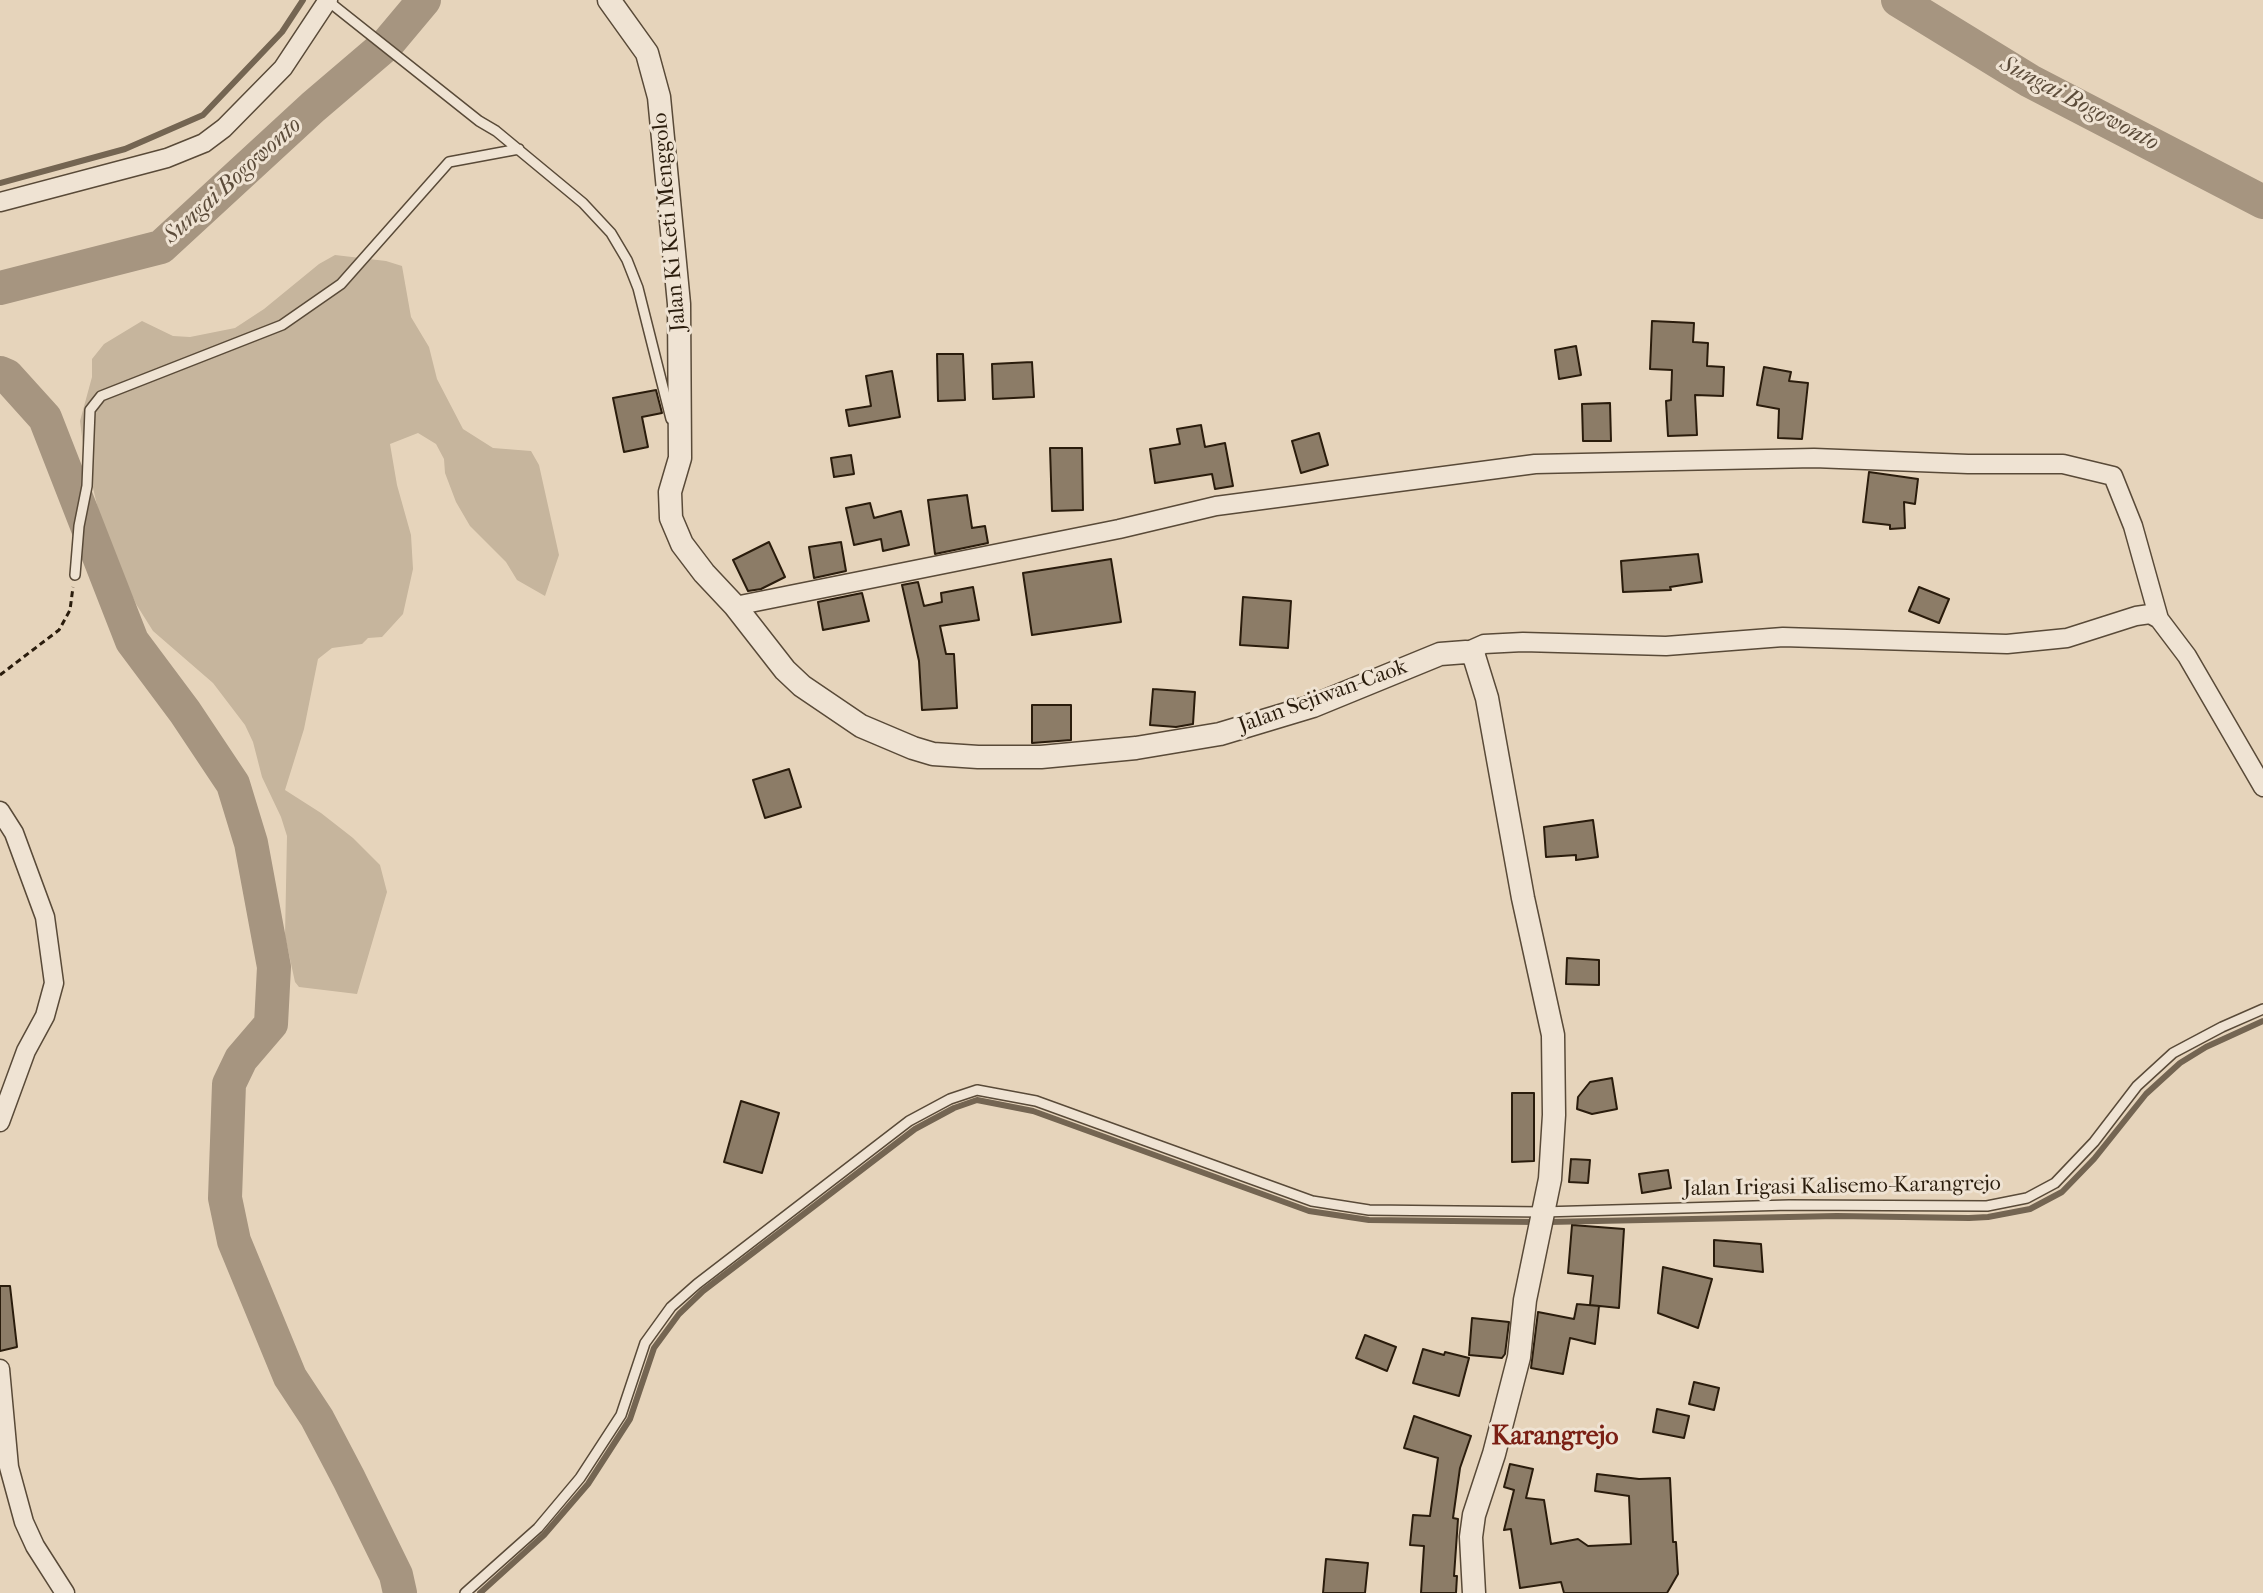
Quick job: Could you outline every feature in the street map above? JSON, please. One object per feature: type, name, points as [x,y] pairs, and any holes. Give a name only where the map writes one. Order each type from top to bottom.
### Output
[{"type":"street","name":"Jalan Ki Keti Menggolo","points":[[609,0],[647,53],[659,97],[679,304],[680,458]]},
{"type":"street","points":[[0,202],[167,158],[204,143],[224,128],[283,68],[332,4]]},
{"type":"street","name":"Jalan Sejiwan-Caok","points":[[680,458],[670,492],[671,518],[682,544],[704,573],[794,678],[820,700],[861,726],[895,742],[933,754],[978,757],[1074,755],[1161,745],[1220,734],[1313,706],[1440,654],[1466,652]]},
{"type":"street","points":[[735,606],[1119,529],[1216,506],[1535,464],[1814,458],[2063,464],[2113,476],[2133,526],[2159,619],[2187,656],[2263,787]]},
{"type":"street","points":[[1466,652],[1484,644],[1523,642],[1666,646],[1783,637],[2007,644],[2067,638],[2144,614],[2159,619]]},
{"type":"street","points":[[1466,652],[1474,656],[1487,698],[1523,898],[1553,1035],[1554,1115],[1550,1179],[1525,1300],[1519,1357],[1504,1419],[1474,1515],[1471,1547],[1474,1593]]},
{"type":"street","points":[[0,811],[21,848],[45,917],[54,983],[45,1016],[26,1051],[0,1122]]},
{"type":"street","points":[[0,1369],[9,1467],[24,1522],[35,1546],[65,1593]]},
{"type":"lane","points":[[332,4],[519,149],[597,216],[620,246],[638,288],[680,458]]},
{"type":"lane","points":[[75,575],[79,526],[87,486],[90,410],[101,396],[282,325],[341,284],[449,162],[519,149]]},
{"type":"lane","name":"Jalan Irigasi Kalisemo-Karangrejo","points":[[465,1593],[538,1528],[580,1478],[621,1415],[645,1343],[671,1307],[909,1121],[950,1099],[977,1090],[1036,1101],[1312,1201],[1369,1210],[1540,1222],[1801,1205],[1987,1206],[2027,1198],[2055,1183],[2094,1142],[2137,1086],[2173,1053],[2263,1009]]},
{"type":"path","points":[[0,675],[59,630],[70,610],[75,575]]},
{"type":"shaded area","points":[[335,255],[402,266],[411,317],[429,347],[437,379],[463,429],[493,448],[531,451],[539,465],[559,555],[545,596],[517,580],[506,562],[470,526],[456,502],[445,473],[444,459],[436,444],[418,433],[390,444],[411,535],[413,569],[403,614],[382,637],[368,638],[362,644],[332,648],[318,659],[304,729],[285,790],[353,838],[380,865],[387,892],[357,994],[299,987],[295,982],[285,936],[287,836],[262,777],[253,742],[245,725],[213,683],[153,631],[136,604],[104,535],[80,421],[92,377],[92,359],[104,344],[142,321],[173,336],[190,337],[235,328]]},
{"type":"building","points":[[1652,321],[1694,323],[1693,342],[1708,343],[1707,366],[1724,367],[1723,396],[1695,395],[1697,435],[1668,436],[1666,401],[1671,400],[1672,370],[1650,369]]},
{"type":"building","points":[[1576,346],[1581,375],[1559,379],[1555,350]]},
{"type":"building","points":[[937,354],[963,354],[965,400],[938,401]]},
{"type":"building","points":[[1032,362],[1034,397],[993,399],[992,364]]},
{"type":"building","points":[[1764,367],[1791,372],[1789,381],[1808,383],[1802,439],[1778,438],[1779,409],[1757,405]]},
{"type":"building","points":[[892,371],[900,417],[849,426],[846,410],[871,406],[866,376]]},
{"type":"building","points":[[656,390],[662,413],[642,417],[648,447],[624,452],[613,398]]},
{"type":"building","points":[[1610,403],[1611,441],[1583,441],[1582,404]]},
{"type":"building","points":[[1201,425],[1205,447],[1225,443],[1233,486],[1215,489],[1212,474],[1155,483],[1150,449],[1180,444],[1177,429]]},
{"type":"building","points":[[1319,433],[1328,465],[1301,473],[1292,441]]},
{"type":"building","points":[[1050,448],[1082,448],[1083,510],[1052,511]]},
{"type":"building","points":[[851,455],[854,474],[834,477],[831,458]]},
{"type":"building","points":[[1869,472],[1918,479],[1915,504],[1904,502],[1905,528],[1890,529],[1890,525],[1863,522]]},
{"type":"building","points":[[967,495],[972,528],[985,526],[988,543],[935,554],[928,500]]},
{"type":"building","points":[[870,503],[874,518],[901,511],[909,545],[883,551],[881,539],[854,545],[846,508]]},
{"type":"building","points":[[769,542],[785,577],[761,589],[748,591],[733,560]]},
{"type":"building","points":[[841,542],[846,571],[814,578],[809,547]]},
{"type":"building","points":[[1698,554],[1702,582],[1670,587],[1671,590],[1623,592],[1621,561]]},
{"type":"building","points":[[1111,559],[1121,622],[1032,635],[1023,573]]},
{"type":"building","points":[[918,582],[924,606],[942,602],[941,593],[973,587],[979,620],[940,626],[946,654],[954,654],[957,708],[922,710],[919,661],[902,585]]},
{"type":"building","points":[[1919,587],[1949,599],[1939,623],[1909,611]]},
{"type":"building","points":[[862,593],[869,621],[823,630],[818,602]]},
{"type":"building","points":[[1243,597],[1291,601],[1288,648],[1240,645]]},
{"type":"building","points":[[1153,689],[1195,692],[1193,724],[1176,727],[1150,725]]},
{"type":"building","points":[[1032,705],[1071,705],[1071,740],[1032,743]]},
{"type":"building","points":[[789,769],[801,807],[765,818],[753,780]]},
{"type":"building","points":[[1593,820],[1598,857],[1576,860],[1576,855],[1546,857],[1544,827]]},
{"type":"building","points":[[1567,958],[1599,960],[1599,985],[1566,984]]},
{"type":"building","points":[[1612,1078],[1617,1109],[1592,1114],[1577,1109],[1578,1097],[1590,1082]]},
{"type":"building","points":[[1512,1093],[1534,1093],[1534,1161],[1512,1162]]},
{"type":"building","points":[[741,1101],[779,1113],[762,1173],[724,1162]]},
{"type":"building","points":[[1571,1159],[1590,1160],[1588,1183],[1569,1182]]},
{"type":"building","points":[[1668,1170],[1671,1188],[1642,1193],[1639,1174]]},
{"type":"building","points":[[1572,1225],[1624,1229],[1619,1308],[1590,1305],[1593,1276],[1568,1273]]},
{"type":"building","points":[[1714,1240],[1761,1244],[1763,1272],[1714,1266]]},
{"type":"building","points":[[1663,1267],[1712,1279],[1698,1328],[1658,1313]]},
{"type":"building","points":[[0,1286],[10,1286],[17,1347],[0,1351]]},
{"type":"building","points":[[1577,1304],[1599,1306],[1595,1344],[1570,1338],[1563,1374],[1531,1368],[1538,1312],[1574,1319]]},
{"type":"building","points":[[1472,1318],[1509,1322],[1502,1358],[1469,1355]]},
{"type":"building","points":[[1365,1335],[1396,1347],[1387,1371],[1356,1358]]},
{"type":"building","points":[[1423,1349],[1469,1358],[1459,1396],[1413,1383]]},
{"type":"building","points":[[1694,1382],[1719,1388],[1714,1410],[1689,1404]]},
{"type":"building","points":[[1657,1409],[1689,1416],[1684,1438],[1653,1432]]},
{"type":"building","points":[[1414,1416],[1471,1436],[1460,1468],[1453,1518],[1458,1519],[1454,1576],[1457,1576],[1456,1593],[1421,1593],[1424,1546],[1410,1545],[1413,1515],[1430,1516],[1438,1458],[1404,1448]]},
{"type":"building","points":[[1510,1464],[1533,1469],[1526,1498],[1544,1500],[1551,1544],[1578,1539],[1588,1546],[1631,1544],[1629,1496],[1595,1491],[1597,1474],[1639,1479],[1670,1478],[1678,1574],[1667,1593],[1564,1593],[1561,1582],[1520,1588],[1511,1529],[1504,1530],[1514,1490],[1504,1487]]},
{"type":"building","points":[[1326,1559],[1368,1563],[1365,1593],[1323,1593]]},
{"type":"waterway","points":[[0,183],[125,149],[203,115],[282,32],[303,0]]},
{"type":"waterway","name":"Sungai Bogowonto","points":[[0,288],[161,247],[313,107],[388,43],[424,0]]},
{"type":"waterway","name":"Sungai Bogowonto","points":[[1898,0],[2030,81],[2263,202]]},
{"type":"waterway","points":[[0,373],[7,376],[45,418],[132,641],[233,784],[251,843],[274,967],[271,1024],[241,1059],[229,1084],[225,1198],[234,1241],[290,1377],[317,1418],[349,1479],[396,1575],[400,1593]]},
{"type":"waterway","points":[[1548,1222],[1837,1216],[1969,1218],[2030,1209],[2062,1192],[2094,1159],[2146,1094],[2180,1063],[2206,1047],[2263,1021]]},
{"type":"waterway","points":[[480,1593],[544,1535],[588,1484],[630,1419],[654,1348],[679,1314],[703,1291],[915,1129],[954,1108],[977,1100],[1033,1111],[1309,1211],[1369,1220],[1536,1222]]},
{"type":"district","name":"Karangrejo","points":[[1555,1438]]}]
